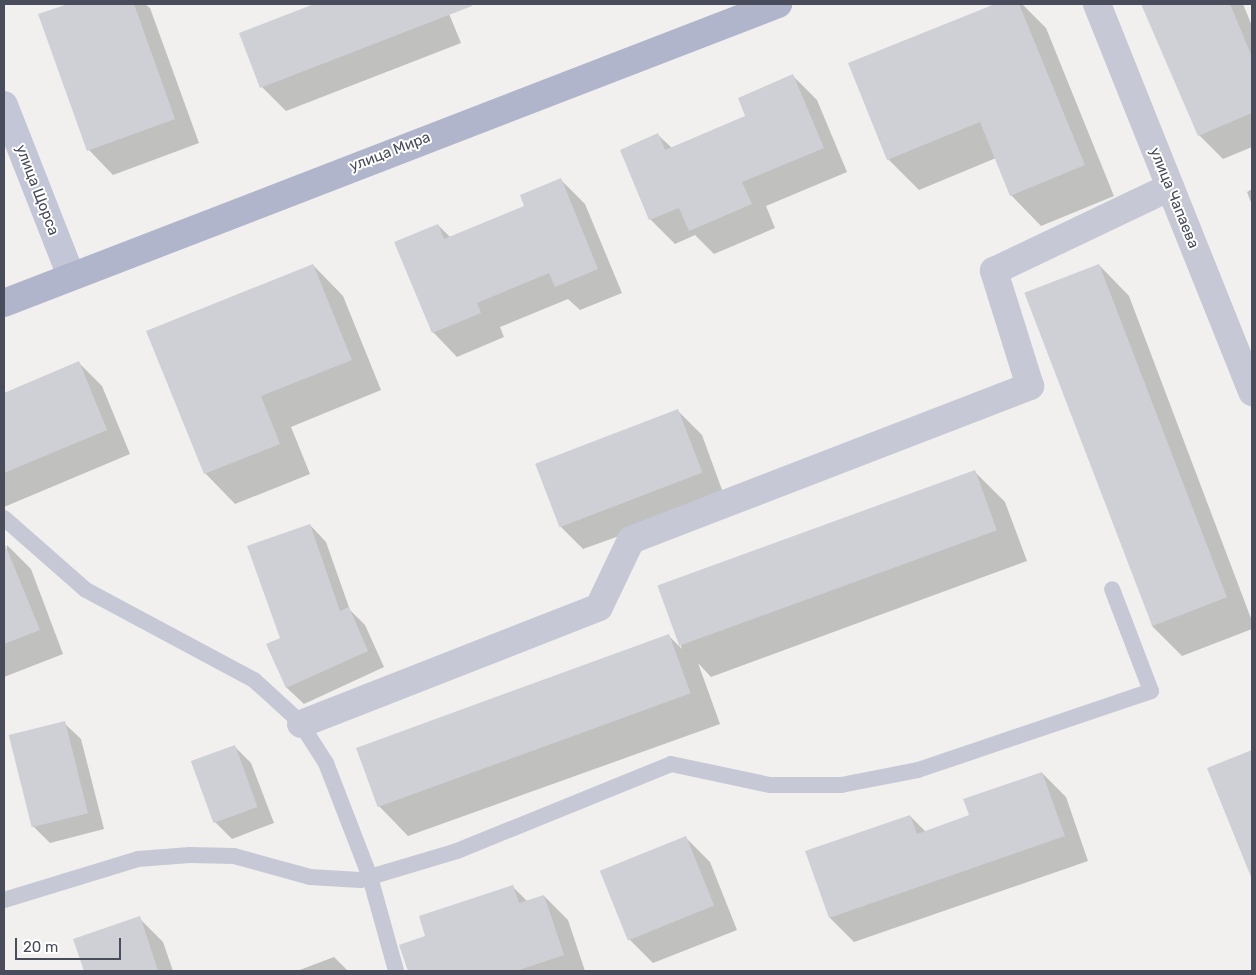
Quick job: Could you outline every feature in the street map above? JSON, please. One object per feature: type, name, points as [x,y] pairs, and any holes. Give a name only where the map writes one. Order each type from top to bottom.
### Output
[{"type":"main road","name":"улица Мира","points":[[4,303],[778,4]]},
{"type":"street","name":"улица Чапаева","points":[[1097,4],[1252,392]]},
{"type":"street","name":"улица Щорса","points":[[4,105],[70,276]]},
{"type":"street","points":[[301,724],[598,607],[631,540],[1030,386],[994,271],[1170,187]]},
{"type":"lane","points":[[4,518],[86,590],[254,680],[275,694],[301,724],[326,763],[370,877],[396,971]]},
{"type":"lane","points":[[4,900],[138,859],[190,854],[234,856],[310,877],[370,877],[466,847],[671,764],[770,785],[841,785],[918,770],[1152,692],[1112,589]]},
{"type":"building","points":[[68,4],[134,4],[175,119],[87,151],[38,14]]},
{"type":"building","points":[[314,4],[471,4],[472,6],[260,88],[239,33]]},
{"type":"building","points":[[995,4],[1019,4],[1085,165],[1010,196],[980,122],[887,160],[848,63]]},
{"type":"building","points":[[1141,4],[1230,4],[1252,57],[1252,113],[1198,136]]},
{"type":"building","points":[[793,74],[824,148],[742,182],[752,204],[689,231],[679,208],[649,220],[620,150],[658,133],[665,150],[745,116],[738,98]]},
{"type":"building","points":[[561,178],[598,269],[555,287],[549,273],[477,303],[481,313],[432,333],[394,242],[438,224],[444,239],[524,206],[520,195]]},
{"type":"building","points":[[313,264],[352,360],[261,396],[280,444],[204,474],[146,331]]},
{"type":"building","points":[[1099,264],[1227,597],[1152,626],[1024,293]]},
{"type":"building","points":[[79,361],[107,430],[4,473],[4,393]]},
{"type":"building","points":[[678,409],[702,472],[560,527],[535,464]]},
{"type":"building","points":[[975,470],[997,530],[679,646],[657,586]]},
{"type":"building","points":[[310,524],[340,611],[349,607],[368,651],[286,688],[266,644],[280,638],[247,546]]},
{"type":"building","points":[[4,542],[40,630],[4,644]]},
{"type":"building","points":[[669,634],[691,693],[378,807],[356,748]]},
{"type":"building","points":[[65,721],[88,813],[32,827],[9,735]]},
{"type":"building","points":[[235,745],[258,807],[213,823],[191,761]]},
{"type":"building","points":[[1252,750],[1252,877],[1251,877],[1207,768]]},
{"type":"building","points":[[1042,772],[1065,836],[829,918],[805,851],[910,815],[917,834],[969,815],[963,799]]},
{"type":"building","points":[[686,836],[714,906],[628,940],[600,871]]},
{"type":"building","points":[[513,885],[519,903],[544,895],[564,955],[516,971],[408,971],[399,945],[425,936],[419,916]]},
{"type":"building","points":[[140,916],[158,971],[84,971],[73,939]]}]
